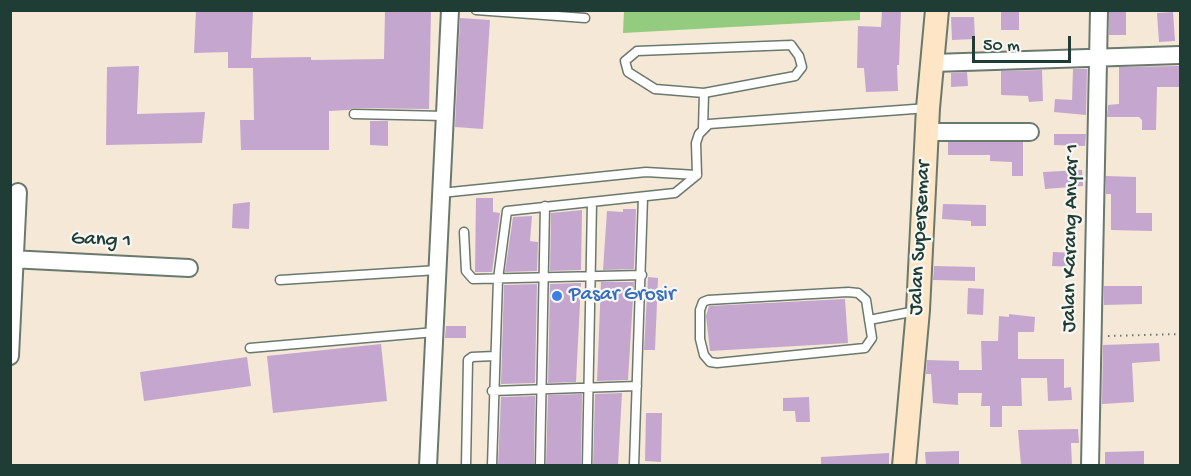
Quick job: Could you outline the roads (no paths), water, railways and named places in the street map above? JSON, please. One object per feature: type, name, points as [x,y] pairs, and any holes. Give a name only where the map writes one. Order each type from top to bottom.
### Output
[{"type":"main road","name":"Jalan Supersemar","points":[[904,465],[918,310],[928,108],[936,10]]},
{"type":"street","points":[[428,465],[450,10]]},
{"type":"street","name":"Jalan Karang Anyar 1","points":[[1090,465],[1099,10]]},
{"type":"street","points":[[933,63],[1180,55]]},
{"type":"street","points":[[927,132],[1030,132]]},
{"type":"street","points":[[10,356],[18,192]]},
{"type":"street","name":"Gang 1","points":[[13,259],[189,268]]},
{"type":"lane","points":[[476,10],[585,18]]},
{"type":"lane","points":[[791,45],[799,56],[802,68],[795,75],[704,93],[655,89],[628,72],[625,61],[637,51],[791,45]]},
{"type":"lane","points":[[698,175],[696,143],[703,128],[704,93]]},
{"type":"lane","points":[[703,128],[709,124],[928,108]]},
{"type":"lane","points":[[354,114],[445,116]]},
{"type":"lane","points":[[441,193],[646,172],[698,175]]},
{"type":"lane","points":[[492,465],[492,391],[498,279],[507,211],[675,193],[698,175]]},
{"type":"lane","points":[[634,465],[643,197]]},
{"type":"lane","points":[[587,465],[593,276],[592,202]]},
{"type":"lane","points":[[540,465],[545,206]]},
{"type":"lane","points":[[464,232],[465,263],[468,276],[473,279],[642,275]]},
{"type":"lane","points":[[280,280],[438,270]]},
{"type":"lane","points":[[858,293],[866,300],[869,320],[872,338],[870,344],[865,348],[849,352],[713,363],[704,355],[700,339],[702,305],[713,299],[858,293]]},
{"type":"lane","points":[[869,320],[918,310]]},
{"type":"lane","points":[[250,348],[436,332]]},
{"type":"lane","points":[[466,465],[468,360],[472,357],[494,356]]},
{"type":"lane","points":[[492,391],[637,386]]},
{"type":"place","name":"Pasar Grosir","points":[[557,296]]}]
